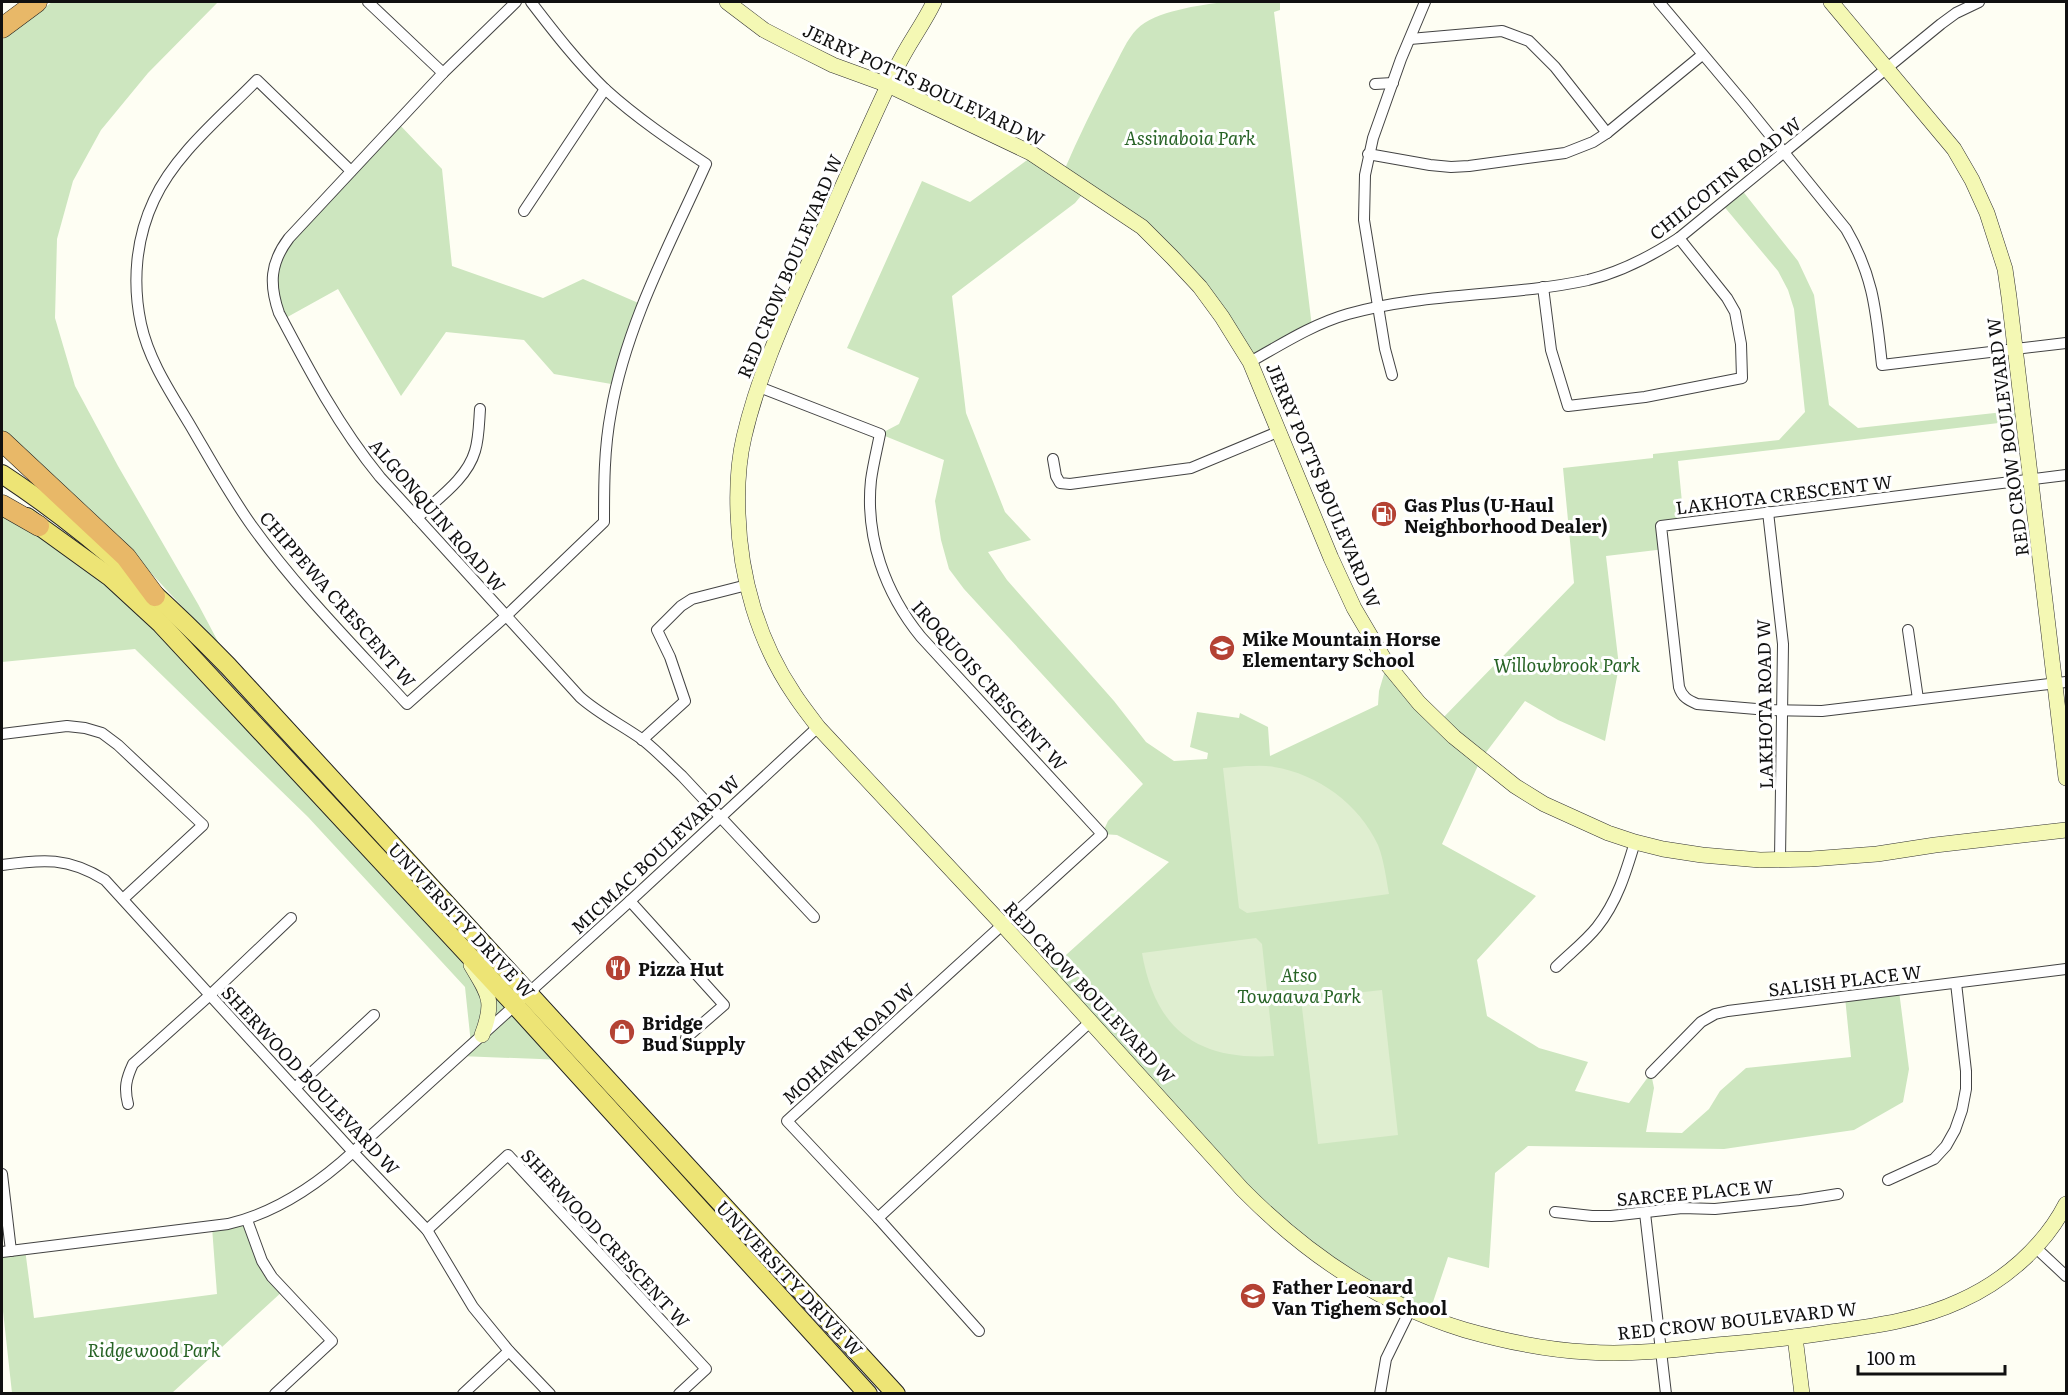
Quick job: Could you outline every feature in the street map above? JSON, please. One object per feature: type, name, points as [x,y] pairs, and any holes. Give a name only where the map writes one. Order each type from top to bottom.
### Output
[{"type":"highway","points":[[2,14],[20,2]]},
{"type":"highway","points":[[2,28],[38,2]]},
{"type":"highway","points":[[2,441],[126,557],[155,596]]},
{"type":"highway","points":[[2,505],[39,526]]},
{"type":"main road","name":"UNIVERSITY DRIVE W","points":[[2,474],[113,557],[185,622],[228,666],[896,1394]]},
{"type":"main road","name":"UNIVERSITY DRIVE W","points":[[2,498],[110,578],[161,624],[515,1005],[868,1394]]},
{"type":"street","points":[[368,2],[443,73]]},
{"type":"street","name":"ALGONQUIN ROAD W","points":[[516,2],[443,73],[279,250],[272,280],[273,297],[279,313],[348,435],[380,477],[580,697],[593,709],[642,740],[682,776],[814,917]]},
{"type":"street","points":[[505,617],[604,522],[606,442],[622,363],[651,287],[706,164],[663,136],[605,89],[531,2]]},
{"type":"street","name":"JERRY POTTS BOULEVARD W","points":[[727,2],[764,30],[833,65],[888,85],[1031,153],[1142,227],[1200,287],[1227,324],[1250,362],[1311,511],[1354,608],[1387,664],[1419,703],[1454,736],[1515,786],[1544,804],[1608,833],[1663,849],[1702,855],[1780,860],[1877,854],[2067,830]]},
{"type":"street","name":"RED CROW BOULEVARD W","points":[[934,2],[888,85],[771,349],[743,439],[739,466],[739,528],[741,559],[754,611],[779,667],[793,692],[818,727],[1002,924],[1264,1211],[1309,1249],[1341,1272],[1410,1310],[1465,1330],[1533,1345],[1586,1352],[1660,1351],[1795,1337],[1881,1325],[1935,1312],[1984,1288],[2036,1248],[2067,1204]]},
{"type":"street","points":[[1392,375],[1385,349],[1364,220],[1365,175],[1368,154],[1393,82],[1425,2]]},
{"type":"street","points":[[1659,2],[1846,230],[1860,253],[1875,300],[1882,365],[2067,343]]},
{"type":"street","name":"RED CROW BOULEVARD W","points":[[1831,2],[1954,149],[1972,180],[1990,222],[2005,269],[2061,683],[2067,778]]},
{"type":"street","name":"CHILCOTIN ROAD W","points":[[1250,362],[1312,327],[1332,319],[1379,307],[1543,287],[1588,279],[1636,263],[1678,238],[1785,153],[1885,69],[1956,14],[1979,2]]},
{"type":"street","points":[[1410,39],[1502,31],[1529,41],[1555,67],[1607,133]]},
{"type":"street","points":[[1368,154],[1451,167],[1564,153],[1593,142],[1607,133],[1702,55]]},
{"type":"street","name":"CHIPPEWA CRESCENT W","points":[[351,171],[257,80],[181,158],[153,200],[139,247],[135,272],[138,307],[149,351],[163,380],[251,525],[302,588],[407,704],[505,617]]},
{"type":"street","points":[[1375,84],[1393,82]]},
{"type":"street","points":[[524,211],[605,89]]},
{"type":"street","points":[[1543,287],[1551,350],[1568,406],[1645,397],[1742,378],[1741,344],[1735,312],[1727,298],[1678,238]]},
{"type":"street","name":"IROQUOIS CRESCENT W","points":[[759,387],[880,434],[871,479],[871,502],[878,552],[885,579],[896,602],[921,637],[1102,834],[1002,924]]},
{"type":"street","points":[[417,518],[458,479],[469,465],[475,451],[480,409]]},
{"type":"street","points":[[1053,459],[1056,476],[1060,483],[1070,484],[1191,468],[1280,431]]},
{"type":"street","name":"LAKHOTA CRESCENT W","points":[[2061,683],[1822,711],[1783,711],[1697,704],[1682,694],[1661,526],[2067,476]]},
{"type":"street","name":"LAKHOTA ROAD W","points":[[1768,512],[1783,644],[1780,860]]},
{"type":"street","points":[[642,740],[685,701],[670,657],[657,630],[681,606],[692,599],[747,585]]},
{"type":"street","points":[[1908,630],[1918,699]]},
{"type":"street","points":[[2,734],[67,726],[102,733],[118,745],[203,825],[123,899]]},
{"type":"street","name":"MICMAC BOULEVARD W","points":[[6,1251],[212,1227],[247,1220],[274,1208],[314,1185],[630,901],[818,727]]},
{"type":"street","points":[[1556,967],[1596,928],[1612,904],[1624,878],[1635,842]]},
{"type":"street","name":"SHERWOOD BOULEVARD W","points":[[2,865],[37,861],[69,863],[86,868],[105,880],[353,1152],[428,1230],[473,1307],[509,1351],[550,1394]]},
{"type":"street","points":[[630,901],[724,1005],[686,1038]]},
{"type":"street","points":[[128,1104],[126,1079],[133,1064],[210,996],[291,918]]},
{"type":"street","name":"MOHAWK ROAD W","points":[[978,1331],[878,1218],[787,1121],[1002,924]]},
{"type":"street","points":[[461,947],[489,998],[489,1016],[482,1035]]},
{"type":"street","name":"SALISH PLACE W","points":[[1651,1073],[1701,1022],[1715,1014],[2067,969]]},
{"type":"street","points":[[1888,1180],[1934,1159],[1946,1146],[1962,1110],[1966,1089],[1966,1071],[1956,983]]},
{"type":"street","points":[[295,1088],[374,1015]]},
{"type":"street","points":[[878,1218],[1090,1022]]},
{"type":"street","name":"SHERWOOD CRESCENT W","points":[[428,1230],[508,1155],[706,1369],[679,1394]]},
{"type":"street","points":[[2,1174],[6,1251]]},
{"type":"street","name":"SARCEE PLACE W","points":[[1555,1212],[1592,1216],[1682,1208],[1715,1209],[1838,1194]]},
{"type":"street","points":[[1645,1213],[1666,1394]]},
{"type":"street","points":[[247,1220],[262,1261],[272,1277],[332,1341],[275,1394]]},
{"type":"street","points":[[2036,1248],[2067,1276]]},
{"type":"street","points":[[1380,1394],[1386,1359],[1410,1310]]},
{"type":"street","points":[[1795,1337],[1802,1394]]},
{"type":"street","points":[[463,1394],[509,1351]]},
{"type":"green space","points":[[52,2],[218,2],[148,73],[101,130],[73,181],[57,239],[55,318],[75,386],[223,651],[116,535],[2,434],[2,40]]},
{"type":"green space","points":[[1225,2],[1280,2],[1280,10],[1274,12],[1312,327],[1250,362],[1222,316],[1090,185],[1075,203],[952,296],[966,413],[1005,512],[1031,540],[988,552],[1007,580],[1114,701],[1146,742],[1174,761],[1207,759],[1208,753],[1190,747],[1197,712],[1239,718],[1240,713],[1268,727],[1270,756],[1378,705],[1379,691],[1387,664],[1439,722],[1574,583],[1563,468],[1653,458],[1653,454],[1779,440],[1805,412],[1794,309],[1788,290],[1778,271],[1722,204],[1741,189],[1798,261],[1814,295],[1829,405],[1858,428],[2022,410],[2024,420],[1678,461],[1684,523],[1661,526],[1665,549],[1606,556],[1619,666],[1605,741],[1558,720],[1525,701],[1481,759],[1442,844],[1536,896],[1477,960],[1487,1016],[1539,1048],[1588,1062],[1575,1091],[1629,1103],[1651,1073],[1654,1088],[1646,1132],[1682,1133],[1709,1109],[1720,1091],[1746,1068],[1851,1057],[1845,997],[1899,991],[1909,1069],[1903,1102],[1854,1130],[1724,1149],[1528,1146],[1495,1173],[1489,1268],[1448,1257],[1428,1317],[1309,1249],[1046,973],[1169,862],[1117,835],[1102,834],[1108,821],[1143,784],[964,589],[949,569],[941,540],[935,501],[944,460],[880,434],[899,424],[919,378],[847,348],[922,181],[970,202],[1038,152],[1063,173],[1106,82],[1133,33],[1145,23],[1166,13]]},
{"type":"green space","points":[[397,122],[442,169],[452,266],[543,298],[583,279],[643,305],[617,385],[554,374],[524,340],[446,332],[401,396],[338,289],[282,320],[272,280],[289,238]]},
{"type":"green space","points":[[2,512],[79,562],[156,630],[565,1060],[459,1056],[471,1044],[465,987],[308,817],[135,649],[2,662]]},
{"type":"green space","points":[[1271,766],[1306,776],[1335,793],[1348,804],[1360,816],[1378,845],[1389,894],[1247,913],[1239,908],[1223,768]]},
{"type":"green space","points":[[1256,938],[1262,944],[1274,1056],[1223,1053],[1202,1046],[1184,1035],[1169,1020],[1157,1002],[1148,979],[1142,953]]},
{"type":"green space","points":[[1382,990],[1398,1135],[1318,1144],[1301,999]]},
{"type":"green space","name":"Ridgewood Park","points":[[247,1220],[255,1245],[284,1290],[172,1393],[12,1393],[2,1302],[2,1252],[25,1249],[34,1318],[217,1294],[212,1227]]},
{"type":"place","name":"Gas Plus (U-Haul Neighborhood Dealer)","points":[[1384,514]]},
{"type":"place","name":"Mike Mountain Horse Elementary School","points":[[1222,648]]},
{"type":"place","name":"Pizza Hut","points":[[618,968]]},
{"type":"place","name":"Bridge Bud Supply","points":[[622,1032]]},
{"type":"place","name":"Father Leonard Van Tighem School","points":[[1253,1296]]},
{"type":"park label","name":"Assinaboia Park","points":[[1190,137]]},
{"type":"park label","name":"Willowbrook Park","points":[[1567,664]]},
{"type":"park label","name":"Atso Towaawa Park","points":[[1299,984]]}]
